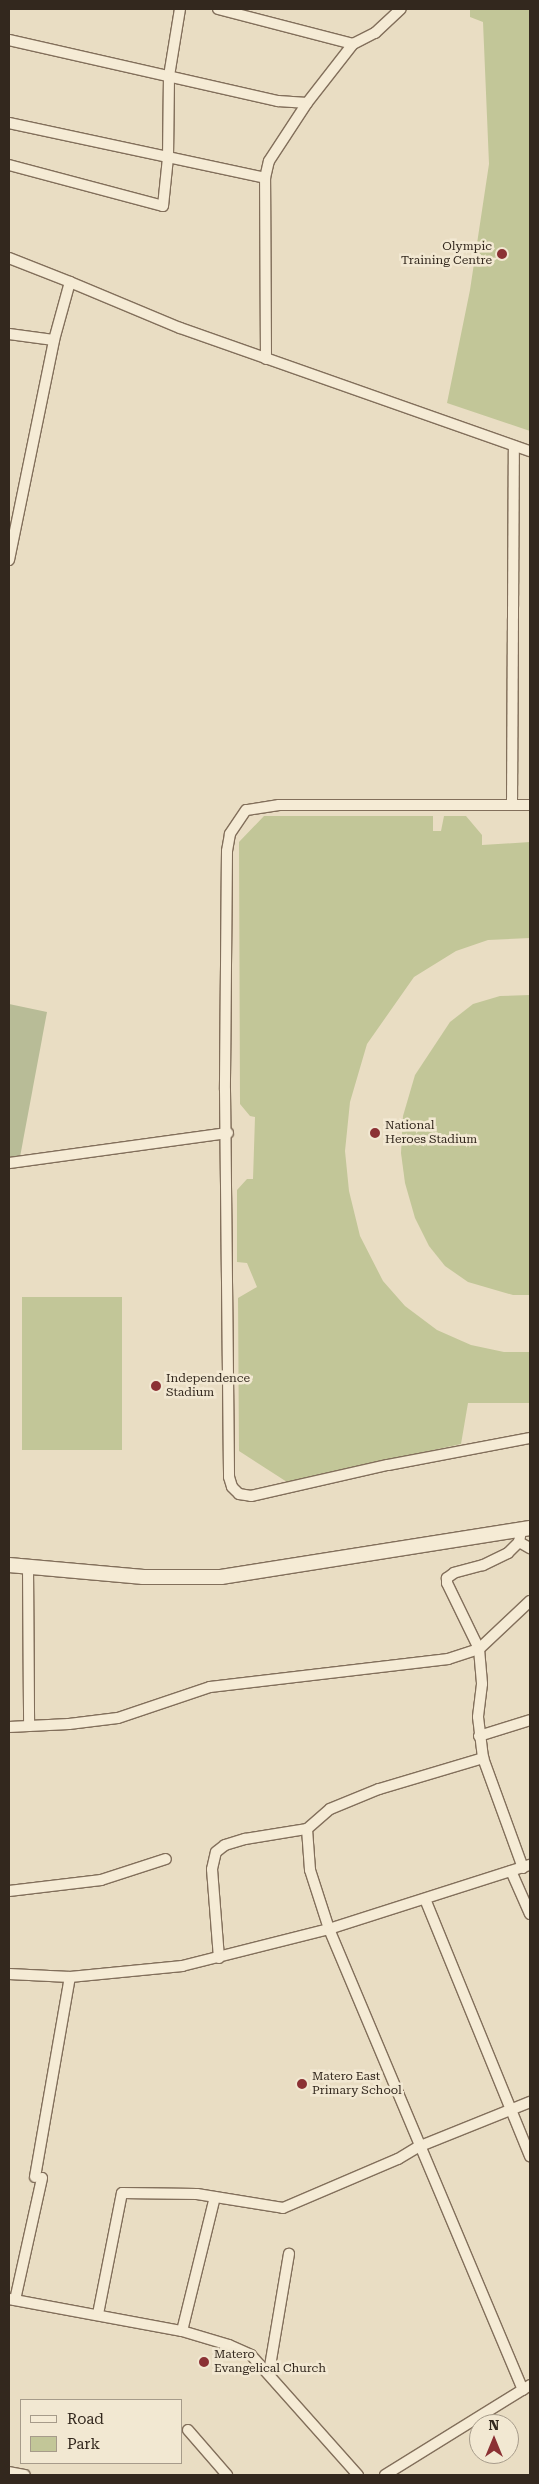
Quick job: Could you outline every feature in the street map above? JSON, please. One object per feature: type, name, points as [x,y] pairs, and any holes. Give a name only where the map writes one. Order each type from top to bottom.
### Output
[{"type":"street","points":[[9,164],[164,206],[168,158],[169,76],[180,9]]},
{"type":"street","points":[[218,9],[353,44]]},
{"type":"street","points":[[266,359],[265,178],[269,161],[307,103],[353,44],[375,33],[401,9]]},
{"type":"street","points":[[9,40],[278,101],[307,103]]},
{"type":"street","points":[[9,122],[265,178]]},
{"type":"street","points":[[9,258],[180,328],[530,451]]},
{"type":"street","points":[[9,560],[54,340],[70,282]]},
{"type":"street","points":[[9,334],[54,340]]},
{"type":"street","points":[[512,805],[514,446]]},
{"type":"street","points":[[530,805],[279,805],[246,810],[237,820],[227,851],[225,1090],[228,1133],[229,1477],[232,1488],[239,1494],[251,1496],[388,1465],[530,1438]]},
{"type":"street","points":[[9,1163],[228,1133]]},
{"type":"street","points":[[523,1533],[530,1548]]},
{"type":"street","points":[[9,1565],[182,1579],[221,1577],[523,1533]]},
{"type":"street","points":[[9,1974],[70,1977],[182,1966],[329,1929],[526,1867],[483,1758],[479,1736],[482,1684],[479,1649],[447,1578],[494,1561],[523,1533]]},
{"type":"street","points":[[28,1567],[29,1726]]},
{"type":"street","points":[[9,1726],[118,1718],[210,1687],[430,1664],[479,1649],[530,1601]]},
{"type":"street","points":[[479,1736],[530,1720]]},
{"type":"street","points":[[219,1958],[212,1869],[216,1852],[225,1845],[307,1829],[330,1808],[370,1792],[483,1758]]},
{"type":"street","points":[[307,1829],[310,1870],[329,1929],[418,2147],[526,2387],[385,2475]]},
{"type":"street","points":[[9,1891],[101,1880],[166,1860]]},
{"type":"street","points":[[511,1871],[530,1914]]},
{"type":"street","points":[[425,1899],[530,2156]]},
{"type":"street","points":[[70,1977],[38,2177],[12,2299],[182,2331],[229,2344],[251,2355],[269,2372],[358,2475]]},
{"type":"street","points":[[98,2314],[122,2193],[215,2196],[288,2206],[418,2147],[530,2102]]},
{"type":"street","points":[[182,2331],[215,2196]]},
{"type":"street","points":[[269,2372],[289,2254]]},
{"type":"street","points":[[188,2430],[227,2475]]},
{"type":"street","points":[[9,2472],[25,2475]]},
{"type":"green space","name":"Olympic Training Centre","points":[[470,9],[530,9],[530,431],[447,403],[470,290],[489,164],[483,22],[470,17]]},
{"type":"green space","points":[[264,816],[433,816],[433,831],[441,831],[444,816],[466,816],[482,835],[482,845],[530,842],[530,938],[488,940],[456,951],[414,977],[367,1044],[350,1102],[345,1151],[349,1191],[360,1236],[383,1281],[405,1306],[437,1330],[471,1345],[504,1352],[530,1352],[530,1403],[468,1403],[461,1444],[287,1482],[239,1451],[238,1298],[257,1287],[247,1263],[237,1262],[237,1190],[247,1179],[253,1179],[255,1117],[250,1116],[240,1104],[239,842]]},
{"type":"green space","points":[[530,995],[530,1295],[513,1295],[468,1282],[445,1266],[429,1246],[415,1218],[405,1183],[401,1153],[403,1116],[415,1075],[450,1022],[473,1004],[500,996]]},
{"type":"green space","points":[[9,1004],[47,1012],[20,1157],[9,1158]]},
{"type":"green space","points":[[22,1297],[122,1297],[122,1450],[22,1450]]},
{"type":"place","name":"Olympic Training Centre","points":[[502,254]]},
{"type":"place","name":"National Heroes Stadium","points":[[375,1133]]},
{"type":"place","name":"Independence Stadium","points":[[156,1386]]},
{"type":"place","name":"Matero East Primary School","points":[[302,2084]]},
{"type":"place","name":"Matero Evangelical Church","points":[[204,2362]]}]
